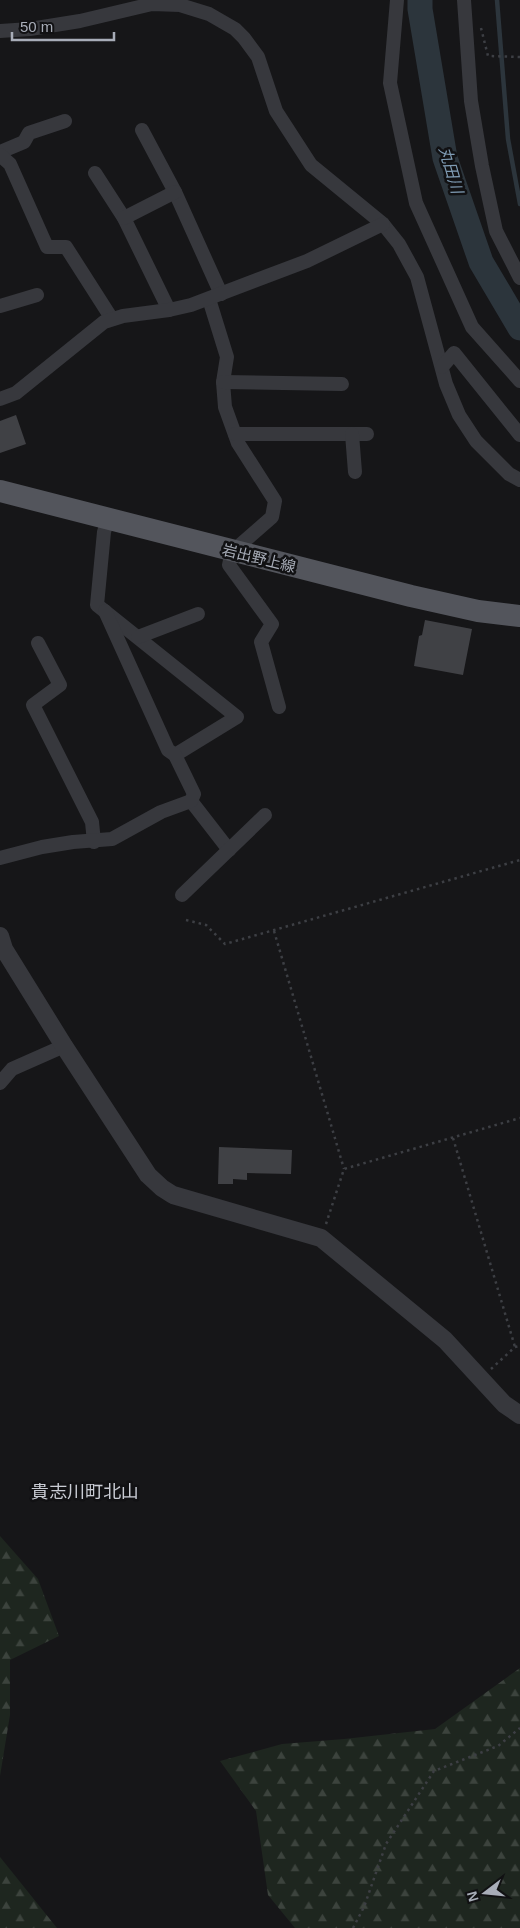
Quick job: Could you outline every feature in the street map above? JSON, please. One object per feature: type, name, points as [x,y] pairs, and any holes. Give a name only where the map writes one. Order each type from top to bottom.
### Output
[{"type":"main road","name":"岩出野上線","points":[[0,490],[232,552],[411,596],[478,611],[520,616]]},
{"type":"street","points":[[398,0],[390,83],[416,203],[472,327],[520,381]]},
{"type":"street","points":[[464,0],[471,101],[482,166],[496,231],[520,278]]},
{"type":"street","points":[[0,31],[30,29],[152,4],[180,5],[209,14],[235,29],[258,57],[276,111],[311,165],[383,224],[399,244],[418,278],[446,384],[459,415],[476,441],[509,474],[520,480]]},
{"type":"street","points":[[65,121],[29,133],[24,142],[0,153],[10,164],[47,247],[66,247],[112,319]]},
{"type":"street","points":[[142,130],[174,192],[215,297],[227,357],[223,382],[225,406],[238,443],[275,501],[272,517],[232,552],[229,565],[272,624],[261,642],[278,707]]},
{"type":"street","points":[[95,173],[124,218],[169,310]]},
{"type":"street","points":[[124,218],[174,192]]},
{"type":"street","points":[[0,399],[16,393],[104,322],[123,316],[169,310],[215,297],[307,261],[383,224]]},
{"type":"street","points":[[0,306],[37,295]]},
{"type":"street","points":[[442,367],[454,353],[520,436]]},
{"type":"street","points":[[223,382],[342,384]]},
{"type":"street","points":[[235,434],[367,434]]},
{"type":"street","points":[[352,434],[355,472]]},
{"type":"street","points":[[108,519],[104,532],[97,605],[237,717],[175,755]]},
{"type":"street","points":[[0,858],[42,847],[112,839],[161,812],[191,801],[194,794],[175,755],[168,750],[105,611]]},
{"type":"street","points":[[138,637],[198,614]]},
{"type":"street","points":[[38,643],[60,685],[32,705],[92,822],[94,842]]},
{"type":"street","points":[[191,801],[229,850]]},
{"type":"street","points":[[182,895],[265,815]]},
{"type":"street","points":[[0,936],[4,948],[64,1046],[148,1175],[162,1188],[173,1195],[321,1238],[446,1340],[504,1404],[520,1416]]},
{"type":"street","points":[[0,1083],[12,1069],[64,1046]]},
{"type":"path","points":[[488,56],[520,56]]},
{"type":"path","points":[[186,920],[206,925],[225,944],[520,860]]},
{"type":"path","points":[[274,931],[344,1169],[321,1238]]},
{"type":"path","points":[[344,1169],[520,1118]]},
{"type":"path","points":[[453,1138],[515,1348]]},
{"type":"path","points":[[480,1378],[515,1348],[520,1346]]},
{"type":"path","points":[[353,1928],[364,1907],[386,1844],[434,1771],[498,1746],[520,1728]]},
{"type":"green space","points":[[0,1536],[38,1579],[59,1636],[10,1660],[10,1715],[0,1776]]},
{"type":"green space","points":[[520,1668],[520,1928],[295,1928],[268,1895],[256,1811],[220,1761],[282,1744],[435,1729]]},
{"type":"green space","points":[[0,1857],[57,1928],[0,1928]]},
{"type":"building","points":[[16,415],[26,444],[0,453],[0,421]]},
{"type":"building","points":[[425,620],[472,629],[463,675],[414,666],[419,636],[422,635]]},
{"type":"building","points":[[219,1147],[292,1150],[291,1174],[247,1173],[247,1180],[233,1179],[233,1184],[218,1184]]},
{"type":"waterway","name":"丸田川","points":[[420,0],[445,158],[481,262],[520,328]]},
{"type":"waterway","points":[[497,0],[508,139],[520,204]]},
{"type":"district","name":"貴志川町北山","points":[[85,1492]]}]
